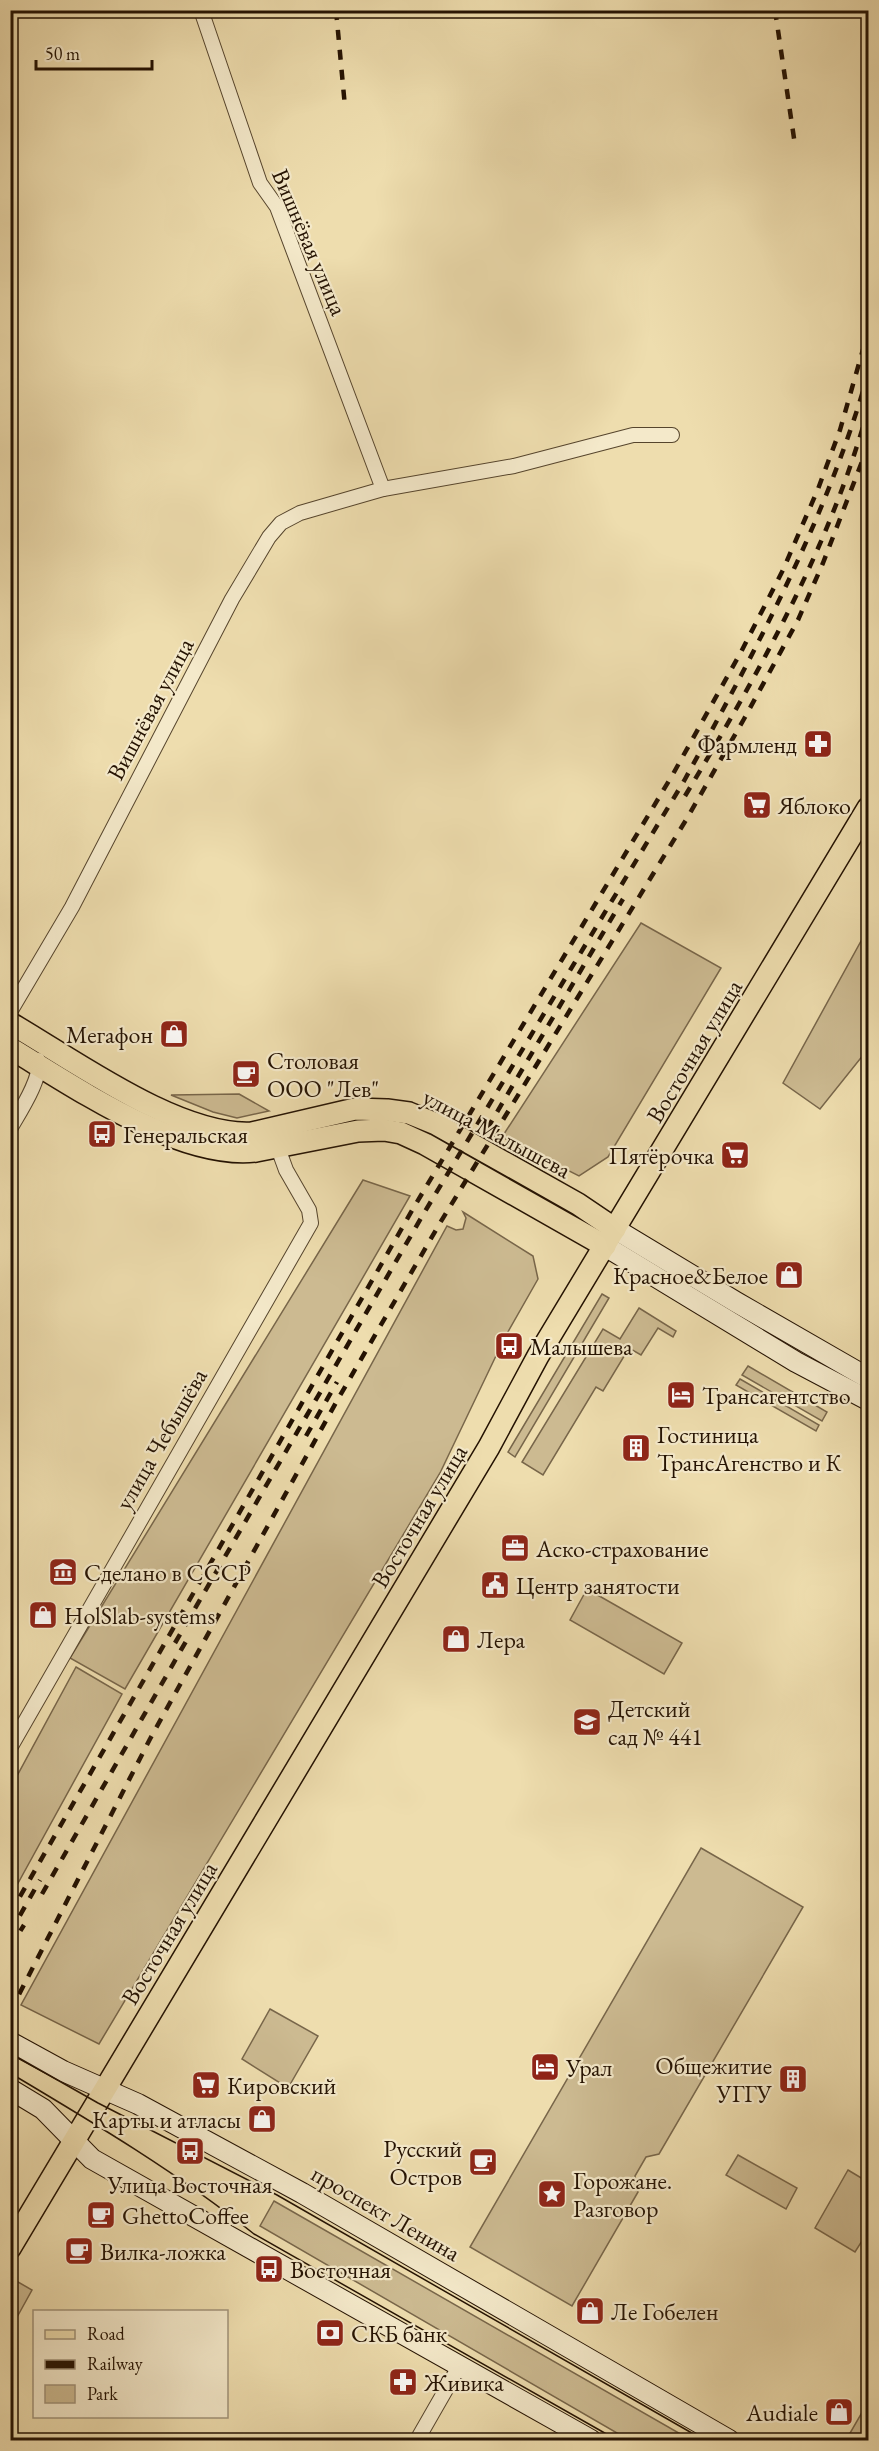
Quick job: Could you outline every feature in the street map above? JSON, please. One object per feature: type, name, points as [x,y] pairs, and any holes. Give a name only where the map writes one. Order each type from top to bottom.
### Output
[{"type":"main road","name":"Восточная улица","points":[[10,2248],[75,2143],[489,1447],[538,1356],[868,808]]},
{"type":"main road","name":"улица Малышева","points":[[10,1023],[163,1111],[192,1124],[215,1130],[236,1134],[252,1133],[355,1109],[409,1113],[445,1129],[578,1204],[610,1237],[796,1362],[868,1400]]},
{"type":"main road","name":"улица Малышева","points":[[10,1048],[124,1114],[192,1144],[214,1150],[239,1153],[278,1148],[358,1131],[384,1130],[401,1133],[736,1302],[868,1378]]},
{"type":"main road","name":"проспект Ленина","points":[[10,2042],[63,2071],[106,2088],[302,2193],[729,2440]]},
{"type":"main road","points":[[10,2089],[44,2109],[92,2159],[591,2440]]},
{"type":"street","name":"Вишнёвая улица","points":[[201,10],[260,183],[277,207],[383,489]]},
{"type":"street","name":"Вишнёвая улица","points":[[10,1012],[72,907],[230,603],[269,537],[281,523],[300,513],[383,489],[514,465],[633,435],[672,435]]},
{"type":"street","points":[[10,1129],[27,1100],[40,1066],[31,1036]]},
{"type":"street","name":"улица Чебышёва","points":[[10,1749],[311,1223],[309,1210],[286,1170],[278,1148]]},
{"type":"street","points":[[417,2440],[460,2365]]},
{"type":"green space","points":[[641,923],[721,968],[608,1157],[579,1176],[502,1137]]},
{"type":"green space","points":[[868,932],[868,1049],[820,1109],[783,1083]]},
{"type":"green space","points":[[239,1094],[269,1111],[237,1118],[213,1112],[171,1095]]},
{"type":"green space","points":[[363,1180],[410,1196],[125,1689],[70,1658]]},
{"type":"green space","points":[[463,1212],[533,1256],[538,1279],[505,1337],[440,1473],[99,2044],[21,2005],[447,1226],[456,1230],[463,1229],[466,1218]]},
{"type":"green space","points":[[602,1294],[609,1298],[515,1457],[508,1452]]},
{"type":"green space","points":[[639,1308],[676,1331],[673,1337],[658,1328],[641,1355],[629,1348],[603,1391],[596,1387],[543,1475],[522,1462],[603,1329],[620,1339]]},
{"type":"green space","points":[[748,1366],[827,1412],[822,1421],[742,1375]]},
{"type":"green space","points":[[740,1379],[819,1425],[816,1431],[736,1385]]},
{"type":"green space","points":[[587,1589],[682,1643],[664,1674],[570,1620]]},
{"type":"green space","points":[[76,1667],[122,1694],[11,1896],[11,1787]]},
{"type":"green space","points":[[701,1848],[803,1907],[659,2154],[646,2157],[635,2176],[638,2192],[572,2306],[470,2247]]},
{"type":"green space","points":[[270,2009],[318,2036],[288,2088],[242,2059]]},
{"type":"green space","points":[[738,2155],[797,2188],[786,2209],[726,2175]]},
{"type":"green space","points":[[848,2170],[868,2182],[868,2233],[855,2252],[815,2228]]},
{"type":"green space","points":[[274,2201],[691,2440],[629,2440],[260,2226]]},
{"type":"green space","points":[[11,2278],[32,2290],[11,2328]]},
{"type":"green space","points":[[868,2402],[868,2440],[846,2440]]},
{"type":"tram line","points":[[10,2053],[98,2103],[277,2195],[704,2440]]},
{"type":"tram line","points":[[10,2073],[166,2169],[254,2234],[617,2440]]},
{"type":"railway","points":[[336,10],[345,107]]},
{"type":"railway","points":[[775,10],[795,145]]},
{"type":"railway","points":[[10,1914],[414,1207],[673,774],[741,652],[783,570],[818,489],[840,430],[868,332]]},
{"type":"railway","points":[[175,1643],[424,1213],[684,781],[711,732],[763,633],[811,532],[832,480],[868,374]]},
{"type":"railway","points":[[685,796],[788,613],[843,486],[868,411]]},
{"type":"railway","points":[[10,2012],[150,1739],[338,1399],[440,1223],[686,820],[744,719],[798,620],[823,563],[868,446]]},
{"type":"railway","points":[[487,1129],[623,899]]},
{"type":"railway","points":[[306,1436],[337,1382]]},
{"type":"railway","points":[[42,1894],[189,1636]]},
{"type":"railway","points":[[10,1933],[40,1880]]},
{"type":"railway","points":[[10,1948],[24,1925]]},
{"type":"place","name":"Фармленд","points":[[818,744]]},
{"type":"place","name":"Яблоко","points":[[757,805]]},
{"type":"place","name":"Мегафон","points":[[174,1034]]},
{"type":"place","name":"Столовая ООО \"Лев\"","points":[[246,1074]]},
{"type":"place","name":"Генеральская","points":[[102,1134]]},
{"type":"place","name":"Пятёрочка","points":[[735,1155]]},
{"type":"place","name":"Красное&Белое","points":[[789,1275]]},
{"type":"place","name":"Малышева","points":[[509,1346]]},
{"type":"place","name":"Трансагентство","points":[[681,1395]]},
{"type":"place","name":"Гостиница ТрансАгенство и К","points":[[636,1448]]},
{"type":"place","name":"Аско-страхование","points":[[515,1548]]},
{"type":"place","name":"Сделано в СССР","points":[[63,1572]]},
{"type":"place","name":"Центр занятости","points":[[495,1585]]},
{"type":"place","name":"HolSlab-systems","points":[[43,1615]]},
{"type":"place","name":"Лера","points":[[456,1639]]},
{"type":"place","name":"Детский сад № 441","points":[[587,1722]]},
{"type":"place","name":"Урал","points":[[545,2067]]},
{"type":"place","name":"Общежитие УГГУ","points":[[793,2079]]},
{"type":"place","name":"Кировский","points":[[206,2085]]},
{"type":"place","name":"Карты и атласы","points":[[262,2119]]},
{"type":"place","name":"Улица Восточная","points":[[190,2151]]},
{"type":"place","name":"Русский Остров","points":[[483,2162]]},
{"type":"place","name":"Горожане. Разговор","points":[[552,2194]]},
{"type":"place","name":"GhettoCoffee","points":[[101,2215]]},
{"type":"place","name":"Вилка-ложка","points":[[79,2251]]},
{"type":"place","name":"Восточная","points":[[269,2269]]},
{"type":"place","name":"Ле Гобелен","points":[[590,2311]]},
{"type":"place","name":"СКБ банк","points":[[330,2333]]},
{"type":"place","name":"Живика","points":[[403,2382]]},
{"type":"place","name":"Audiale","points":[[839,2412]]}]
